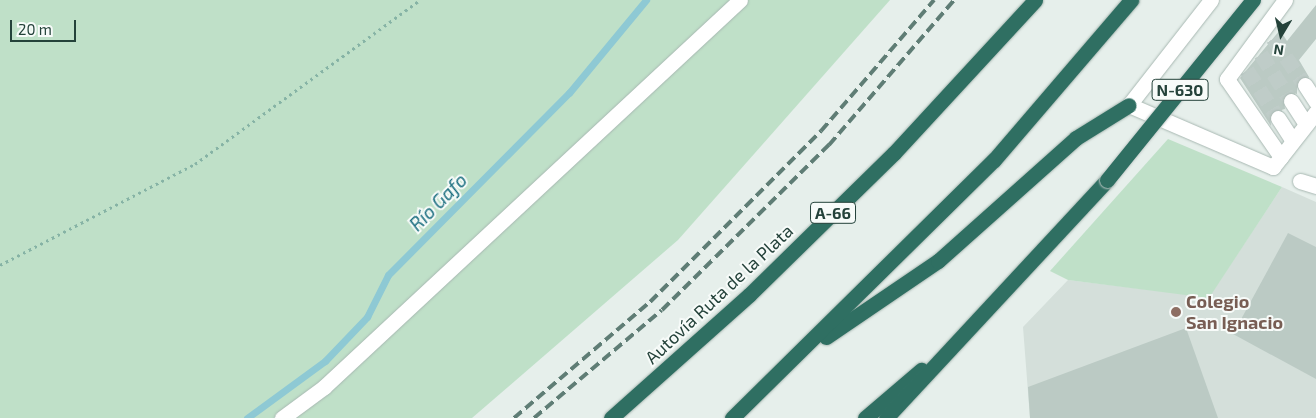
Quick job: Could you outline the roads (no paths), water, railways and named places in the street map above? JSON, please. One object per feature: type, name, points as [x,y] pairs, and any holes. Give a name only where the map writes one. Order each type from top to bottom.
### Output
[{"type":"highway","name":"Autovía Ruta de la Plata","points":[[613,416],[749,295],[894,153],[1035,0]]},
{"type":"highway","points":[[732,418],[800,354],[994,160],[1131,0]]},
{"type":"highway","name":"N-630","points":[[886,418],[991,308],[1107,180],[1253,0]]},
{"type":"highway","points":[[800,354],[938,261],[1076,138],[1129,105]]},
{"type":"highway","name":"N-630","points":[[865,418],[991,308]]},
{"type":"street","points":[[282,418],[324,387],[740,0]]},
{"type":"street","points":[[1211,0],[1129,105],[1273,167],[1316,112]]},
{"type":"street","points":[[1281,157],[1227,79],[1244,66],[1269,33],[1286,0]]},
{"type":"street","points":[[1305,85],[1316,102]]},
{"type":"street","points":[[1291,102],[1306,124]]},
{"type":"street","points":[[1278,118],[1293,141]]},
{"type":"street","points":[[1300,181],[1316,186]]},
{"type":"waterway","name":"Río Gafo","points":[[247,418],[325,361],[367,317],[388,275],[569,93],[646,0]]},
{"type":"tunnel","points":[[1273,38],[1305,85]]},
{"type":"tunnel","points":[[1261,54],[1291,101]]},
{"type":"tunnel","points":[[1247,70],[1278,118]]},
{"type":"railway","points":[[514,418],[650,302],[821,131],[934,0]]},
{"type":"railway","points":[[534,418],[662,310],[829,145],[954,0]]},
{"type":"place","name":"Colegio San Ignacio","points":[[1176,312]]}]
